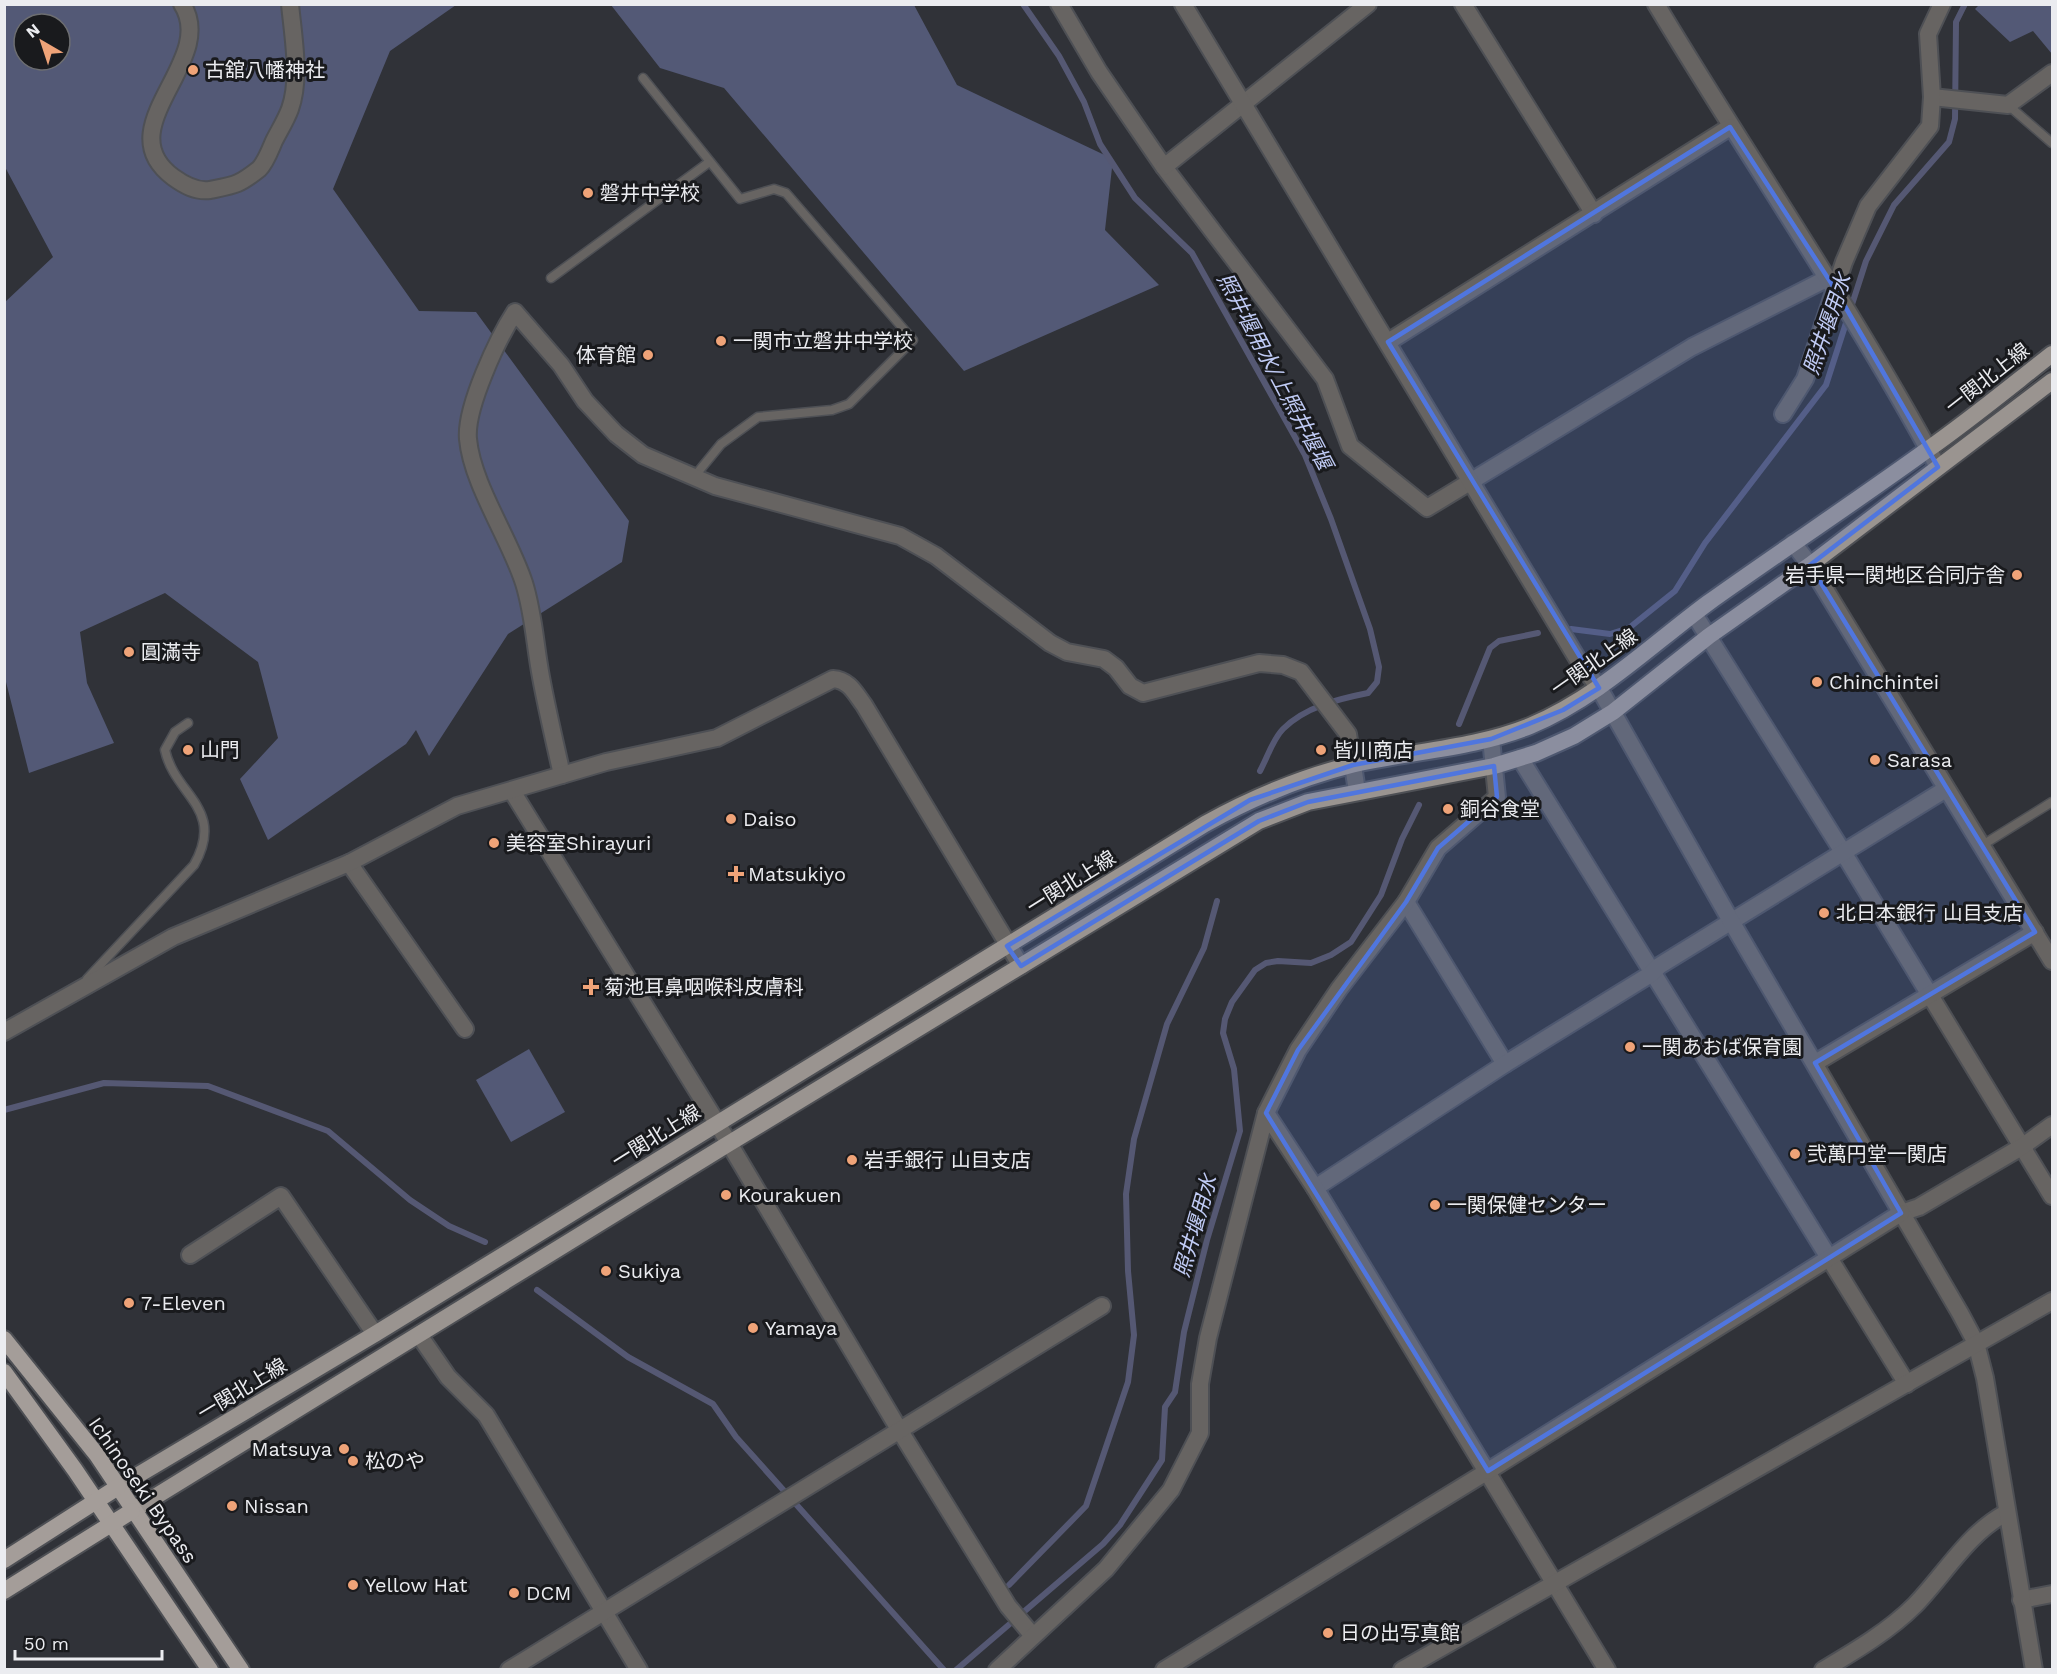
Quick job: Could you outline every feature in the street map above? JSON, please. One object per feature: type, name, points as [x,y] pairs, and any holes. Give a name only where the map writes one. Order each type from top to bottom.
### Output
[{"type":"highway","name":"Ichinoseki Bypass","points":[[4,1339],[97,1455],[132,1511],[241,1670]]},
{"type":"highway","points":[[4,1372],[97,1502],[210,1670]]},
{"type":"highway","points":[[4,1560],[118,1487]]},
{"type":"highway","points":[[4,1592],[132,1511]]},
{"type":"main road","name":"一関北上線","points":[[118,1487],[375,1334],[1205,824],[1250,800],[1302,779],[1353,765],[1491,739],[1538,723],[1599,688],[1694,614],[1929,449],[2052,354]]},
{"type":"main road","name":"一関北上線","points":[[132,1511],[728,1143],[1259,820],[1308,802],[1494,766],[1574,736],[1613,712],[1709,636],[1810,565],[2052,381]]},
{"type":"street","points":[[182,4],[191,18],[189,45],[153,123],[150,146],[159,165],[185,185],[201,191],[240,184],[262,166],[291,108],[294,82],[290,4]]},
{"type":"street","points":[[1059,4],[1099,72],[1164,167],[1325,379],[1350,446],[1427,508],[1692,347],[1835,290]]},
{"type":"street","points":[[1182,4],[1389,342],[1577,658],[1599,688],[1731,921],[1976,1343],[1985,1378],[2034,1670]]},
{"type":"street","points":[[1164,167],[1368,4]]},
{"type":"street","points":[[1463,4],[1594,214]]},
{"type":"street","points":[[1783,414],[1805,379],[1835,290],[1868,206],[1930,126],[1937,97],[1928,34],[1942,4]]},
{"type":"street","points":[[1659,5],[1730,127],[1835,290],[1938,467]]},
{"type":"street","points":[[1937,97],[2008,105],[2052,73]]},
{"type":"street","points":[[1389,342],[1730,127]]},
{"type":"street","points":[[562,775],[540,675],[536,630],[523,582],[484,490],[468,441],[468,420],[505,328],[515,312],[561,365],[585,401],[616,434],[643,455],[715,486],[900,537],[936,556],[1050,643],[1066,652],[1104,659],[1116,668],[1130,686],[1143,693],[1259,663],[1283,664],[1301,672],[1348,734],[1357,791]]},
{"type":"street","points":[[1793,543],[1810,565],[2052,961]]},
{"type":"street","points":[[1694,614],[1843,852],[2052,1196]]},
{"type":"street","points":[[4,1032],[173,937],[349,863],[457,806],[606,762],[717,738],[825,680],[841,680],[864,705],[1021,966]]},
{"type":"street","points":[[997,1670],[1106,1569],[1171,1490],[1200,1433],[1200,1383],[1208,1338],[1266,1113],[1298,1050],[1339,989],[1406,902],[1437,849],[1497,797],[1491,739]]},
{"type":"street","points":[[1520,758],[1907,1384]]},
{"type":"street","points":[[1315,1188],[1505,1064],[1652,974],[1659,966],[1946,789]]},
{"type":"street","points":[[512,791],[717,1123],[900,1431],[1008,1606],[1033,1636]]},
{"type":"street","points":[[349,863],[465,1029]]},
{"type":"street","points":[[1406,902],[1505,1064]]},
{"type":"street","points":[[1815,1063],[2035,932]]},
{"type":"street","points":[[1266,1113],[1315,1188],[1607,1670]]},
{"type":"street","points":[[1164,1670],[1488,1471],[1827,1257],[1902,1213],[1919,1207],[2023,1146],[2052,1125]]},
{"type":"street","points":[[190,1255],[281,1196],[375,1334]]},
{"type":"street","points":[[1402,1670],[2052,1301]]},
{"type":"street","points":[[508,1670],[1102,1306]]},
{"type":"street","points":[[419,1335],[448,1377],[486,1415],[639,1670]]},
{"type":"street","points":[[1824,1670],[1863,1646],[1913,1606],[1985,1525],[2006,1513]]},
{"type":"street","points":[[2021,1600],[2052,1594]]},
{"type":"lane","points":[[643,78],[708,162],[740,199],[774,189],[786,193],[913,340],[849,404],[832,410],[758,417],[721,444],[694,477]]},
{"type":"lane","points":[[2008,105],[2052,143]]},
{"type":"lane","points":[[551,278],[708,162]]},
{"type":"lane","points":[[72,995],[186,874],[200,854],[204,830],[198,806],[171,768],[165,750],[175,732],[188,723]]},
{"type":"lane","points":[[1980,846],[2052,802]]},
{"type":"highlighted area","points":[[1730,127],[1835,289],[1938,467],[1810,565],[2035,932],[1815,1063],[1901,1213],[1488,1471],[1266,1113],[1298,1050],[1406,902],[1438,848],[1497,797],[1494,766],[1308,802],[1259,821],[1021,966],[1007,946],[1250,800],[1353,765],[1491,739],[1563,710],[1599,688],[1388,342]]},
{"type":"shaded area","points":[[4,5],[456,5],[390,51],[333,189],[419,311],[476,312],[629,521],[622,562],[508,634],[429,756],[416,730],[406,744],[268,840],[240,779],[278,738],[258,662],[165,593],[80,632],[87,683],[114,743],[29,773],[5,678],[4,303],[53,257],[5,167]]},
{"type":"shaded area","points":[[611,5],[914,5],[957,85],[1113,159],[1105,230],[1159,285],[964,371],[724,88],[660,68]]},
{"type":"shaded area","points":[[1979,5],[2052,5],[2052,54],[2033,31],[2010,42],[1975,9]]},
{"type":"shaded area","points":[[529,1049],[565,1112],[511,1142],[476,1080]]},
{"type":"waterway","name":"照井堰用水/上照井堰堰","points":[[1023,4],[1059,56],[1084,102],[1100,144],[1135,198],[1192,253],[1305,455],[1331,519],[1370,629],[1379,667],[1377,682],[1368,693],[1322,705],[1292,721],[1276,738],[1260,771]]},
{"type":"waterway","name":"照井堰用水","points":[[1571,629],[1610,634],[1629,628],[1675,591],[1705,543],[1826,385],[1866,261],[1894,205],[1949,142],[1955,119],[1956,22],[1965,4]]},
{"type":"waterway","name":"照井堰用水","points":[[1459,724],[1490,648],[1499,641],[1538,633]]},
{"type":"waterway","name":"照井堰用水","points":[[956,1670],[1103,1544],[1120,1525],[1162,1460],[1165,1407],[1175,1392],[1184,1332],[1207,1240],[1240,1131],[1234,1069],[1223,1033],[1225,1019],[1232,1002],[1255,970],[1266,963],[1278,961],[1311,963],[1331,955],[1351,942],[1381,895],[1402,839],[1419,805]]},
{"type":"waterway","name":"照井堰用水/上照井堰堰","points":[[1009,1585],[1086,1506],[1128,1382],[1134,1335],[1128,1271],[1126,1194],[1134,1139],[1167,1024],[1204,948],[1217,901]]},
{"type":"waterway","points":[[4,1110],[104,1083],[208,1086],[328,1131],[410,1200],[449,1226],[485,1242]]},
{"type":"waterway","points":[[537,1290],[628,1357],[713,1404],[736,1437],[944,1670]]},
{"type":"place","name":"古舘八幡神社","points":[[193,70]]},
{"type":"place","name":"磐井中学校","points":[[588,193]]},
{"type":"place","name":"一関市立磐井中学校","points":[[721,341]]},
{"type":"place","name":"体育館","points":[[648,355]]},
{"type":"place","name":"岩手県一関地区合同庁舎","points":[[2017,575]]},
{"type":"place","name":"圓滿寺","points":[[129,652]]},
{"type":"place","name":"Chinchintei","points":[[1817,682]]},
{"type":"place","name":"山門","points":[[188,750]]},
{"type":"place","name":"皆川商店","points":[[1321,750]]},
{"type":"place","name":"Sarasa","points":[[1875,760]]},
{"type":"place","name":"銅谷食堂","points":[[1448,809]]},
{"type":"place","name":"Daiso","points":[[731,819]]},
{"type":"place","name":"美容室Shirayuri","points":[[494,843]]},
{"type":"place","name":"Matsukiyo","points":[[736,874]]},
{"type":"place","name":"北日本銀行 山目支店","points":[[1824,913]]},
{"type":"place","name":"菊池耳鼻咽喉科皮膚科","points":[[591,987]]},
{"type":"place","name":"一関あおば保育園","points":[[1630,1047]]},
{"type":"place","name":"弐萬円堂一関店","points":[[1795,1154]]},
{"type":"place","name":"岩手銀行 山目支店","points":[[852,1160]]},
{"type":"place","name":"Kourakuen","points":[[726,1195]]},
{"type":"place","name":"一関保健センター","points":[[1435,1205]]},
{"type":"place","name":"Sukiya","points":[[606,1271]]},
{"type":"place","name":"7-Eleven","points":[[129,1303]]},
{"type":"place","name":"Yamaya","points":[[753,1328]]},
{"type":"place","name":"Matsuya","points":[[344,1449]]},
{"type":"place","name":"松のや","points":[[353,1461]]},
{"type":"place","name":"Nissan","points":[[232,1506]]},
{"type":"place","name":"Yellow Hat","points":[[353,1585]]},
{"type":"place","name":"DCM","points":[[514,1593]]},
{"type":"place","name":"日の出写真館","points":[[1328,1633]]}]
